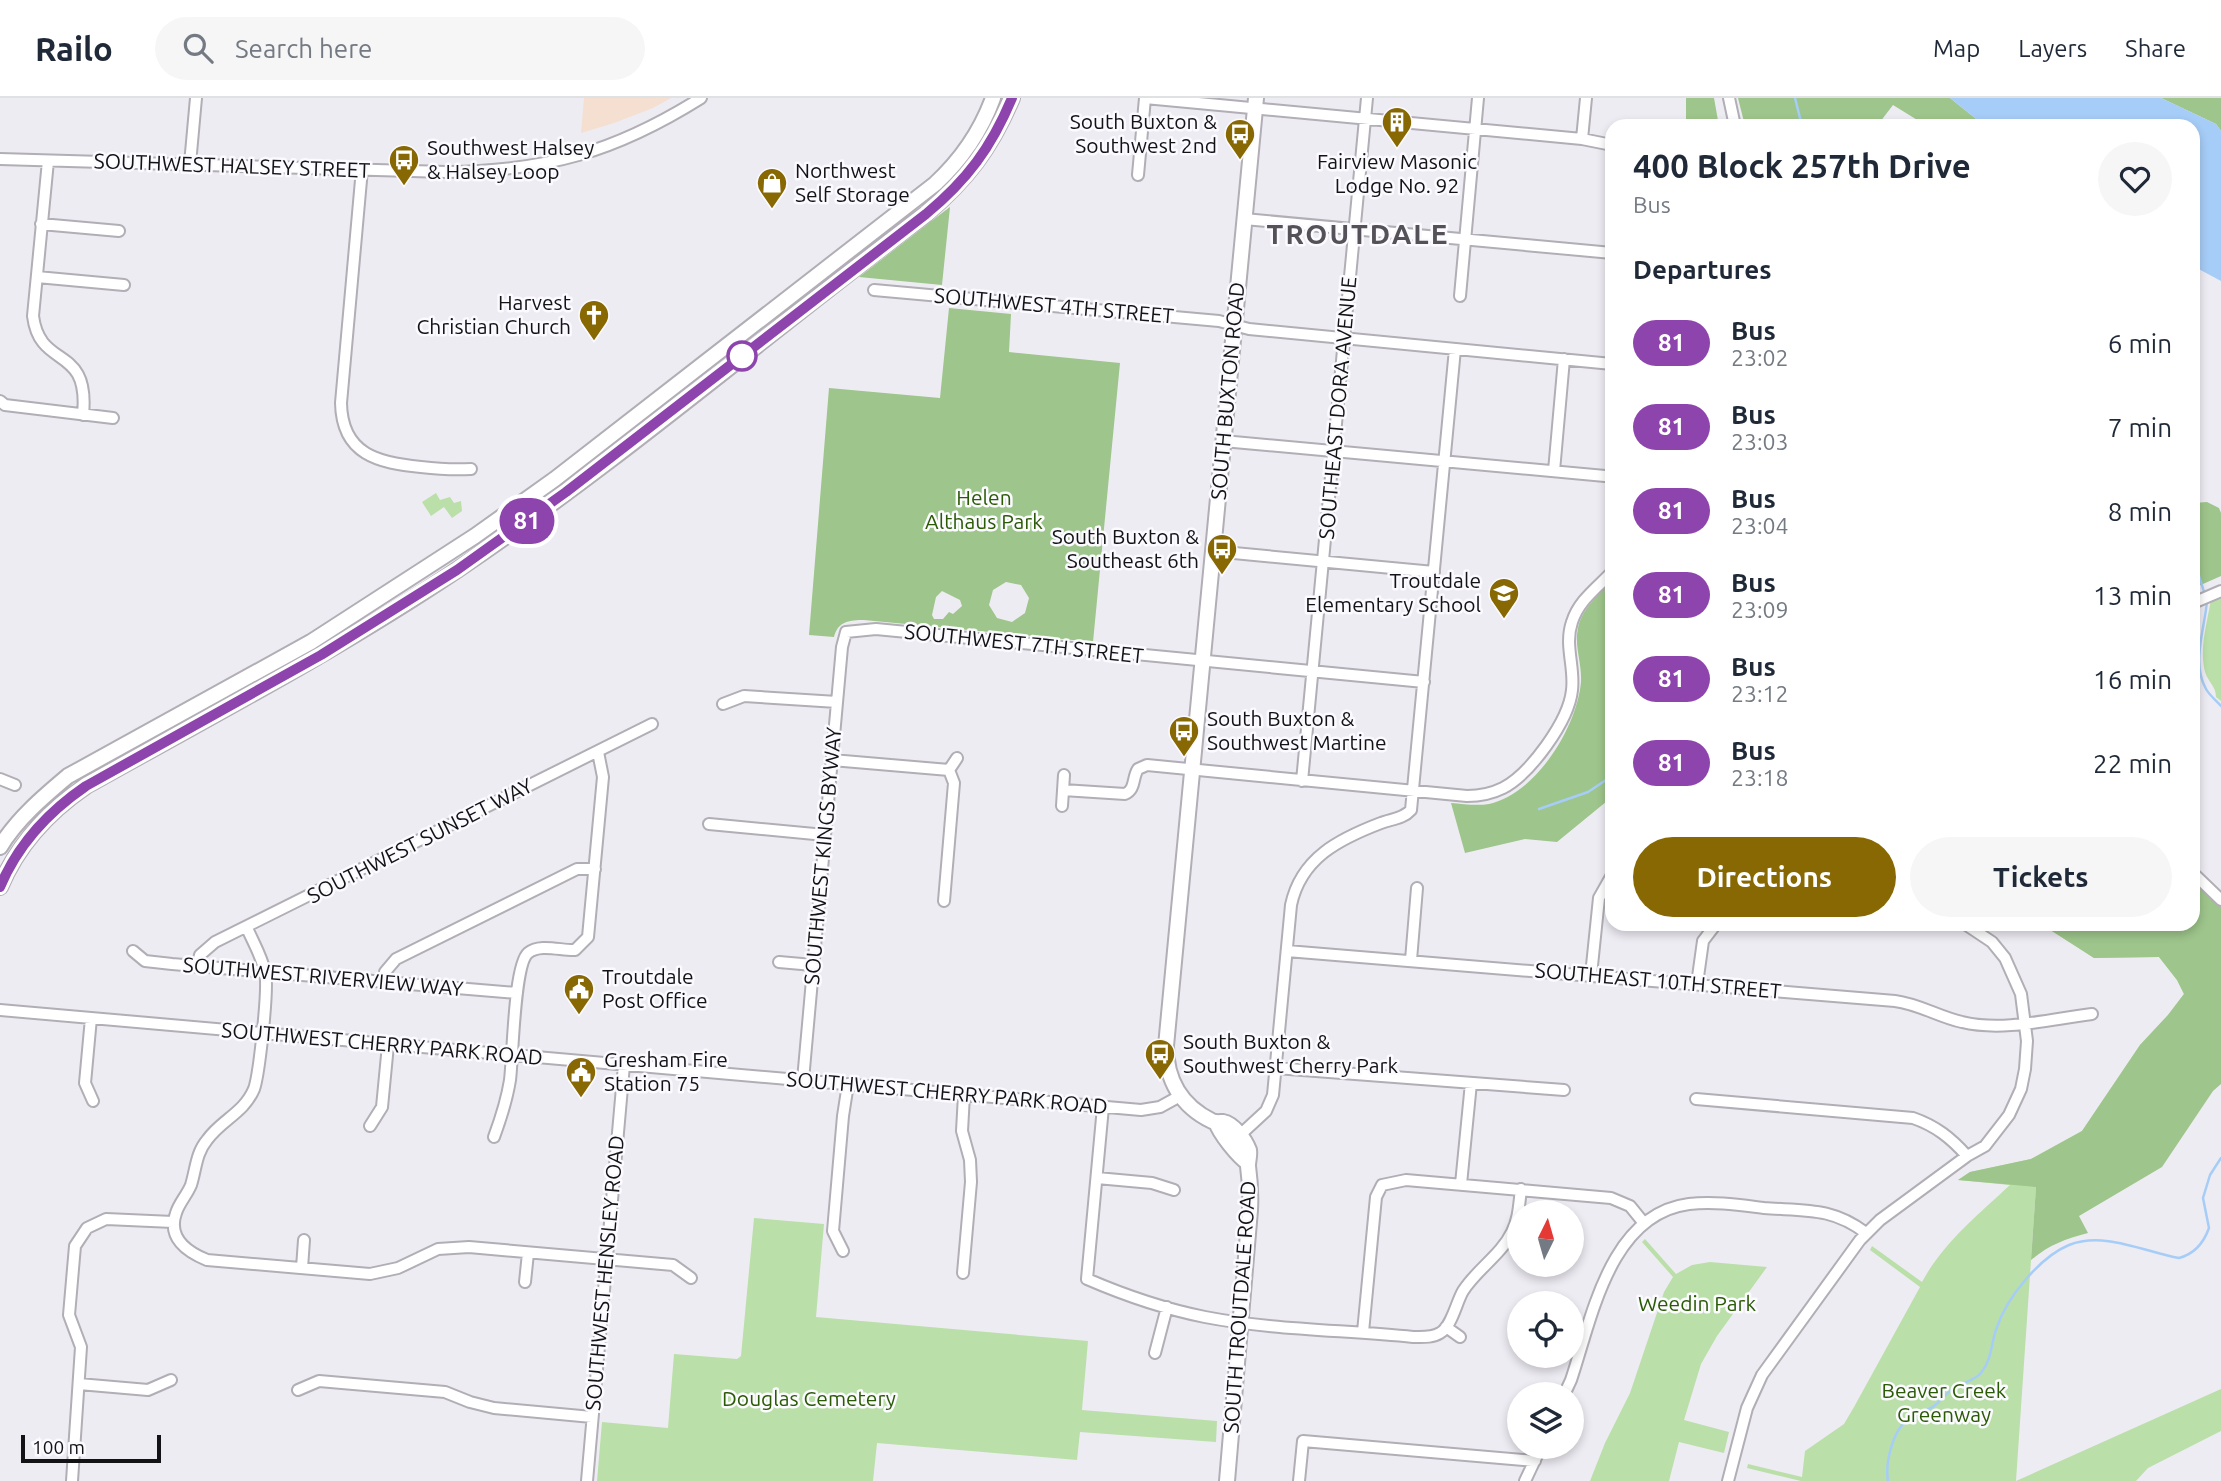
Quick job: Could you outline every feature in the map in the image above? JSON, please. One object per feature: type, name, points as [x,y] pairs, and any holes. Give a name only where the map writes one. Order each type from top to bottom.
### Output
[{"type":"main road","points":[[0,848],[18,822],[68,776],[331,629],[442,559],[555,479],[935,184],[965,151],[984,121],[993,98]]},
{"type":"main road","points":[[0,887],[25,842],[69,797],[321,655],[457,570],[566,492],[926,214],[971,172],[990,144],[1012,98]]},
{"type":"main road","name":"SOUTH BUXTON ROAD","points":[[1180,1096],[1167,1070],[1166,1046],[1255,103]]},
{"type":"main road","points":[[1180,1096],[1194,1109],[1216,1122],[1225,1122],[1240,1135]]},
{"type":"main road","points":[[1216,1122],[1219,1131],[1248,1163]]},
{"type":"main road","name":"SOUTH TROUTDALE ROAD","points":[[1227,1481],[1251,1192],[1248,1163],[1250,1153],[1240,1135]]},
{"type":"street","points":[[190,164],[197,98]]},
{"type":"street","name":"SOUTHWEST HALSEY STREET","points":[[0,159],[475,172],[546,164],[597,151],[628,138],[701,98]]},
{"type":"street","points":[[1138,175],[1145,98],[1255,103],[1365,118],[1583,139],[1605,144]]},
{"type":"street","name":"SOUTHEAST DORA AVENUE","points":[[1302,780],[1367,98]]},
{"type":"street","points":[[1460,296],[1478,98]]},
{"type":"street","points":[[1583,139],[1586,98]]},
{"type":"street","points":[[1729,98],[1734,119]]},
{"type":"street","points":[[48,161],[34,328],[45,347],[72,365],[80,375],[85,396],[83,415]]},
{"type":"street","points":[[362,169],[341,403],[344,422],[352,440],[375,459],[395,465],[471,469]]},
{"type":"street","points":[[1244,219],[1605,252]]},
{"type":"street","points":[[41,224],[119,231]]},
{"type":"street","points":[[37,277],[124,285]]},
{"type":"street","name":"SOUTHWEST 4TH STREET","points":[[874,290],[1219,321],[1344,339],[1605,363]]},
{"type":"street","points":[[1240,1135],[1258,1120],[1270,1104],[1294,891],[1306,868],[1326,850],[1377,824],[1407,814],[1412,807],[1455,349]]},
{"type":"street","points":[[1554,471],[1564,359]]},
{"type":"street","points":[[0,401],[5,405],[113,418]]},
{"type":"street","points":[[1223,441],[1605,476]]},
{"type":"street","points":[[1213,551],[1434,572]]},
{"type":"street","points":[[1063,790],[1120,795],[1130,792],[1136,773],[1142,766],[1467,796],[1485,795],[1510,784],[1558,731],[1567,714],[1573,681],[1569,640],[1576,611],[1583,600],[1605,579]]},
{"type":"street","points":[[2200,600],[2221,591]]},
{"type":"street","name":"SOUTHWEST 7TH STREET","points":[[846,632],[876,629],[1424,682]]},
{"type":"street","name":"SOUTHWEST KINGS BYWAY","points":[[803,1080],[842,646],[846,632]]},
{"type":"street","points":[[723,704],[744,696],[837,702]]},
{"type":"street","name":"SOUTHWEST SUNSET WAY","points":[[197,967],[200,955],[205,949],[652,724]]},
{"type":"street","points":[[494,1137],[507,1093],[521,964],[530,951],[543,948],[575,950],[586,941],[603,777],[598,752]]},
{"type":"street","points":[[949,770],[957,758]]},
{"type":"street","points":[[832,760],[949,770]]},
{"type":"street","points":[[944,901],[954,783],[949,770]]},
{"type":"street","points":[[1062,806],[1064,775]]},
{"type":"street","points":[[0,779],[15,785]]},
{"type":"street","points":[[709,824],[825,835]]},
{"type":"street","points":[[383,981],[385,972],[396,960],[577,869],[595,869]]},
{"type":"street","points":[[2200,880],[2221,900]]},
{"type":"street","points":[[1591,975],[1599,898],[1605,887]]},
{"type":"street","points":[[1411,960],[1418,888]]},
{"type":"street","points":[[247,928],[266,973],[258,1075],[252,1092],[240,1110],[215,1130],[201,1148],[191,1182],[173,1222],[176,1236],[183,1247],[207,1260],[370,1274],[398,1268],[429,1252],[449,1247],[673,1265],[691,1278]]},
{"type":"street","points":[[1698,984],[1703,941],[1711,931]]},
{"type":"street","points":[[1728,1481],[1746,1408],[1762,1375],[1866,1233],[1967,1156],[1985,1146],[2009,1115],[2021,1089],[2025,1069],[2026,1022],[2021,994],[2005,958],[1992,942],[1976,931]]},
{"type":"street","name":"SOUTHWEST RIVERVIEW WAY","points":[[133,951],[145,961],[197,967],[517,993]]},
{"type":"street","name":"SOUTHEAST 10TH STREET","points":[[1287,951],[1895,1001],[1973,1024],[1997,1025],[2092,1014]]},
{"type":"street","points":[[779,962],[813,965]]},
{"type":"street","name":"SOUTHWEST CHERRY PARK ROAD","points":[[0,1010],[1103,1107],[1151,1110],[1180,1096]]},
{"type":"street","points":[[91,1018],[85,1083],[93,1101]]},
{"type":"street","points":[[370,1126],[382,1107],[388,1045]]},
{"type":"street","name":"SOUTHWEST HENSLEY ROAD","points":[[587,1481],[624,1065]]},
{"type":"street","points":[[1276,1068],[1564,1090]]},
{"type":"street","points":[[1461,1184],[1471,1083]]},
{"type":"street","points":[[843,1251],[833,1231],[848,1084]]},
{"type":"street","points":[[963,1273],[971,1182],[970,1160],[962,1131],[964,1095]]},
{"type":"street","points":[[1696,1099],[1913,1118],[1928,1123],[1949,1136],[1967,1156]]},
{"type":"street","points":[[1103,1107],[1087,1279],[1167,1307],[1202,1316],[1241,1322],[1428,1337],[1439,1334],[1446,1327],[1456,1303],[1470,1281],[1511,1235],[1518,1213],[1521,1189]]},
{"type":"street","points":[[1097,1178],[1152,1183],[1174,1190]]},
{"type":"street","points":[[1363,1332],[1378,1183],[1406,1180],[1620,1200],[1630,1206],[1643,1222]]},
{"type":"street","points":[[1570,1382],[1610,1269],[1624,1245],[1643,1222],[1687,1204],[1716,1203],[1832,1213],[1866,1233]]},
{"type":"street","points":[[72,1481],[82,1347],[69,1311],[75,1246],[87,1228],[106,1219],[117,1217],[173,1222]]},
{"type":"street","points":[[302,1268],[304,1240]]},
{"type":"street","points":[[525,1282],[528,1253]]},
{"type":"street","points":[[1155,1353],[1167,1307]]},
{"type":"street","points":[[1446,1327],[1460,1337]]},
{"type":"street","points":[[79,1384],[148,1390],[171,1380]]},
{"type":"street","points":[[298,1390],[319,1381],[445,1391],[470,1402],[494,1408],[592,1417]]},
{"type":"street","points":[[1299,1481],[1303,1441],[1535,1461],[1525,1481]]},
{"type":"shaded area","points":[[584,98],[671,98],[653,108],[581,133]]},
{"type":"green space","points":[[1686,98],[1714,98],[1718,119],[1686,119]]},
{"type":"green space","points":[[1738,98],[1950,98],[1976,119],[1916,119],[1893,105],[1882,119],[1743,119]]},
{"type":"green space","points":[[2161,98],[2221,98],[2221,131],[2216,124]]},
{"type":"green space","points":[[950,207],[942,285],[859,277],[938,216]]},
{"type":"green space","name":"Helen Althaus Park","points":[[949,308],[1011,314],[1009,352],[1120,363],[1093,642],[864,620],[849,621],[838,628],[834,637],[809,635],[829,388],[940,398]],"holes":[[[1006,582],[1021,585],[1029,598],[1025,613],[1012,622],[997,618],[989,605],[993,590]],[[942,591],[960,600],[962,606],[953,614],[949,612],[943,619],[934,619],[932,615],[936,597]]]},
{"type":"green space","points":[[436,493],[440,500],[450,497],[454,503],[461,501],[462,511],[452,518],[444,507],[431,516],[422,502]]},
{"type":"green space","points":[[2200,502],[2207,502],[2219,508],[2221,513],[2221,576],[2200,585]]},
{"type":"green space","points":[[1605,588],[1605,803],[1557,842],[1525,839],[1465,853],[1451,803],[1484,805],[1506,798],[1538,773],[1563,738],[1572,719],[1581,682],[1578,628],[1591,603]]},
{"type":"green space","points":[[2221,596],[2221,701],[2216,697],[2206,675],[2203,654],[2211,599]]},
{"type":"green space","points":[[2200,888],[2221,907],[2221,1084],[2213,1091],[2162,1167],[2079,1216],[2088,1233],[2058,1243],[2031,1260],[2036,1187],[1958,1180],[1970,1172],[2031,1159],[2082,1131],[2140,1045],[2184,994],[2159,957],[2094,958],[2052,931],[2200,931]]},
{"type":"green space","name":"Beaver Creek Greenway","points":[[2052,931],[2091,931],[2149,939],[2200,995],[2036,1187],[2016,1481],[1801,1481],[1747,1468],[1748,1464],[1802,1477],[1805,1451],[1844,1424],[1854,1407],[1920,1287],[1870,1250],[1872,1246],[1922,1282],[1951,1242],[2010,1185],[1958,1180],[1970,1172],[2031,1159],[2082,1131],[2140,1045],[2184,994],[2159,957],[2094,958]]},
{"type":"green space","name":"Douglas Cemetery","points":[[754,1218],[824,1224],[816,1317],[1088,1341],[1082,1410],[1217,1421],[1216,1442],[1080,1432],[1077,1460],[877,1443],[873,1481],[597,1481],[602,1422],[668,1428],[674,1354],[737,1359],[741,1356]]},
{"type":"green space","name":"Weedin Park","points":[[1645,1239],[1676,1274],[1692,1265],[1710,1262],[1767,1267],[1717,1336],[1701,1364],[1684,1420],[1729,1432],[1724,1453],[1679,1442],[1669,1481],[1590,1481],[1630,1393],[1664,1292],[1673,1277],[1642,1242]]},
{"type":"green space","name":"Beaver Creek Greenway","points":[[2221,1389],[2221,1431],[2148,1468],[2136,1481],[2016,1481]]},
{"type":"water","points":[[1950,98],[2161,98],[2216,124],[2221,131],[2221,281],[2200,270],[2200,119],[1976,119]]},
{"type":"waterway","points":[[1795,98],[1800,119]]},
{"type":"waterway","points":[[2200,579],[2205,595]]},
{"type":"waterway","points":[[2200,645],[2207,601]]},
{"type":"waterway","points":[[2200,668],[2206,689],[2221,706]]},
{"type":"waterway","points":[[1539,809],[1588,792],[1605,781]]},
{"type":"waterway","points":[[1888,1481],[1891,1449],[1901,1426],[1934,1406],[1954,1388],[1981,1373],[2008,1303],[2036,1268],[2058,1251],[2082,1241],[2110,1241],[2179,1258],[2189,1254],[2201,1243],[2209,1228],[2203,1198],[2210,1175],[2221,1158]]},
{"type":"bus line","name":"81","points":[[0,887],[25,842],[69,797],[321,655],[407,603],[491,547],[926,214],[971,172],[990,144],[1012,98]]},
{"type":"place","name":"Fairview Masonic Lodge No. 92","points":[[1397,149]]},
{"type":"place","name":"South Buxton & Southwest 2nd","points":[[1240,161]]},
{"type":"place","name":"Southwest Halsey & Halsey Loop","points":[[404,187]]},
{"type":"place","name":"Northwest Self Storage","points":[[772,210]]},
{"type":"place","name":"Harvest Christian Church","points":[[594,342]]},
{"type":"place","name":"South Buxton & Southeast 6th","points":[[1222,576]]},
{"type":"place","name":"Troutdale Elementary School","points":[[1504,620]]},
{"type":"place","name":"South Buxton & Southwest Martine","points":[[1184,758]]},
{"type":"place","name":"Troutdale Post Office","points":[[579,1016]]},
{"type":"place","name":"South Buxton & Southwest Cherry Park","points":[[1160,1081]]},
{"type":"place","name":"Gresham Fire Station 75","points":[[581,1099]]},
{"type":"district","name":"TROUTDALE","points":[[1358,234]]}]
